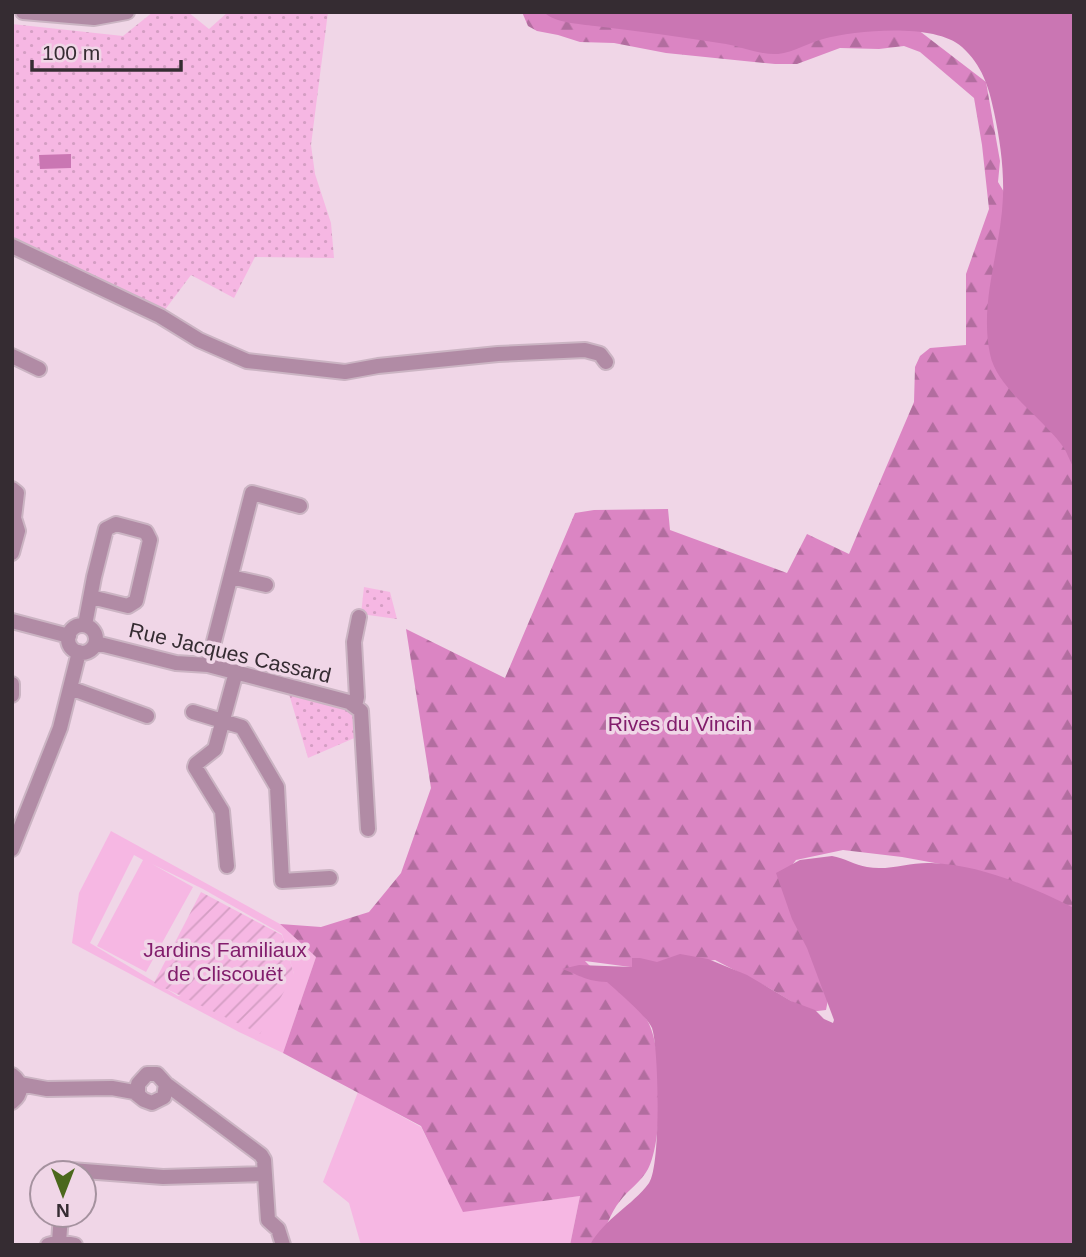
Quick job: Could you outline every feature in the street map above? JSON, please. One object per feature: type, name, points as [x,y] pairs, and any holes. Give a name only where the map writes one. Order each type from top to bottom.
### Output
[{"type":"street","points":[[23,12],[93,18],[127,12]]},
{"type":"street","points":[[12,246],[160,316],[199,340],[247,361],[345,372],[484,355],[586,350],[600,355],[606,362]]},
{"type":"street","points":[[12,356],[39,369]]},
{"type":"street","points":[[12,489],[19,497],[14,518],[18,531],[12,552]]},
{"type":"street","points":[[208,665],[251,493],[300,506]]},
{"type":"street","points":[[85,625],[91,597],[106,529],[116,524],[145,532],[150,540],[136,601],[128,606],[91,597]]},
{"type":"street","points":[[231,577],[265,586]]},
{"type":"street","points":[[359,617],[354,642],[357,697],[355,706],[361,713],[368,829]]},
{"type":"street","points":[[12,621],[69,636]]},
{"type":"street","points":[[85,625],[95,632],[96,643],[89,651],[79,652],[71,646],[69,636],[77,626],[85,625]]},
{"type":"street","name":"Rue Jacques Cassard","points":[[96,643],[176,663],[208,665],[355,706]]},
{"type":"street","points":[[12,849],[60,729],[79,652]]},
{"type":"street","points":[[227,866],[222,811],[195,764],[215,749],[236,672]]},
{"type":"street","points":[[12,684],[12,695]]},
{"type":"street","points":[[70,688],[147,716]]},
{"type":"street","points":[[193,712],[243,727],[277,787],[282,881],[330,878]]},
{"type":"street","points":[[16,1089],[139,1087],[152,1073],[161,1076],[165,1090],[187,1100],[261,1155],[264,1160],[268,1220],[278,1229],[283,1245]]},
{"type":"street","points":[[139,1087],[144,1100],[152,1103],[165,1090]]},
{"type":"street","points":[[98,1172],[163,1177],[264,1174]]},
{"type":"street","points":[[53,1244],[75,1245]]},
{"type":"green space","points":[[153,12],[188,12],[209,29],[228,12],[328,12],[311,145],[315,174],[331,223],[334,258],[255,257],[234,298],[191,275],[164,311],[12,237],[12,24],[123,36]]},
{"type":"green space","name":"Rives du Vincin","points":[[522,12],[913,26],[986,82],[1000,161],[998,182],[1007,197],[1074,447],[1074,908],[957,867],[843,850],[796,860],[789,869],[832,979],[826,1010],[809,1012],[715,960],[638,968],[585,961],[626,996],[647,1020],[653,1033],[659,1072],[659,1116],[653,1155],[648,1169],[616,1206],[598,1245],[570,1245],[580,1196],[463,1212],[421,1126],[283,1053],[316,957],[280,924],[321,927],[369,912],[401,873],[431,788],[406,629],[505,678],[575,513],[594,510],[668,509],[670,530],[787,573],[807,534],[849,554],[914,402],[915,367],[920,356],[930,348],[966,345],[966,274],[989,209],[974,98],[920,52],[904,46],[879,49],[840,48],[797,64],[775,64],[666,53],[614,43],[580,42],[537,31],[528,26]]},
{"type":"green space","points":[[364,587],[390,592],[397,619],[361,614]]},
{"type":"green space","points":[[289,694],[353,708],[359,736],[308,758]]},
{"type":"green space","points":[[111,831],[280,924],[316,957],[283,1053],[72,943],[79,893]],"holes":[[[134,855],[143,860],[97,946],[146,972],[193,887],[152,864],[203,889],[282,934],[294,974],[178,996],[90,943]]]},
{"type":"green space","name":"Jardins Familiaux de Cliscouët","points":[[201,892],[282,935],[294,974],[260,1034],[154,983]]},
{"type":"green space","points":[[358,1092],[421,1127],[464,1211],[580,1196],[570,1245],[361,1245],[349,1203],[323,1182]]},
{"type":"shaded area","points":[[544,12],[1074,12],[1074,468],[1061,444],[1001,378],[990,354],[987,315],[1003,197],[1002,165],[987,85],[975,61],[962,47],[950,39],[934,34],[875,31],[838,36],[771,54],[710,41],[568,22],[554,19]]},
{"type":"shaded area","points":[[71,154],[71,168],[40,169],[39,155]]},
{"type":"shaded area","points":[[832,856],[875,868],[931,863],[969,868],[1022,885],[1074,908],[1074,1245],[590,1245],[603,1227],[649,1183],[653,1172],[658,1107],[656,1059],[652,1028],[632,1004],[607,982],[588,979],[562,969],[579,965],[632,967],[632,958],[657,962],[680,954],[708,959],[747,975],[791,1001],[815,1010],[833,1023],[807,948],[792,919],[776,873],[800,860]]}]
